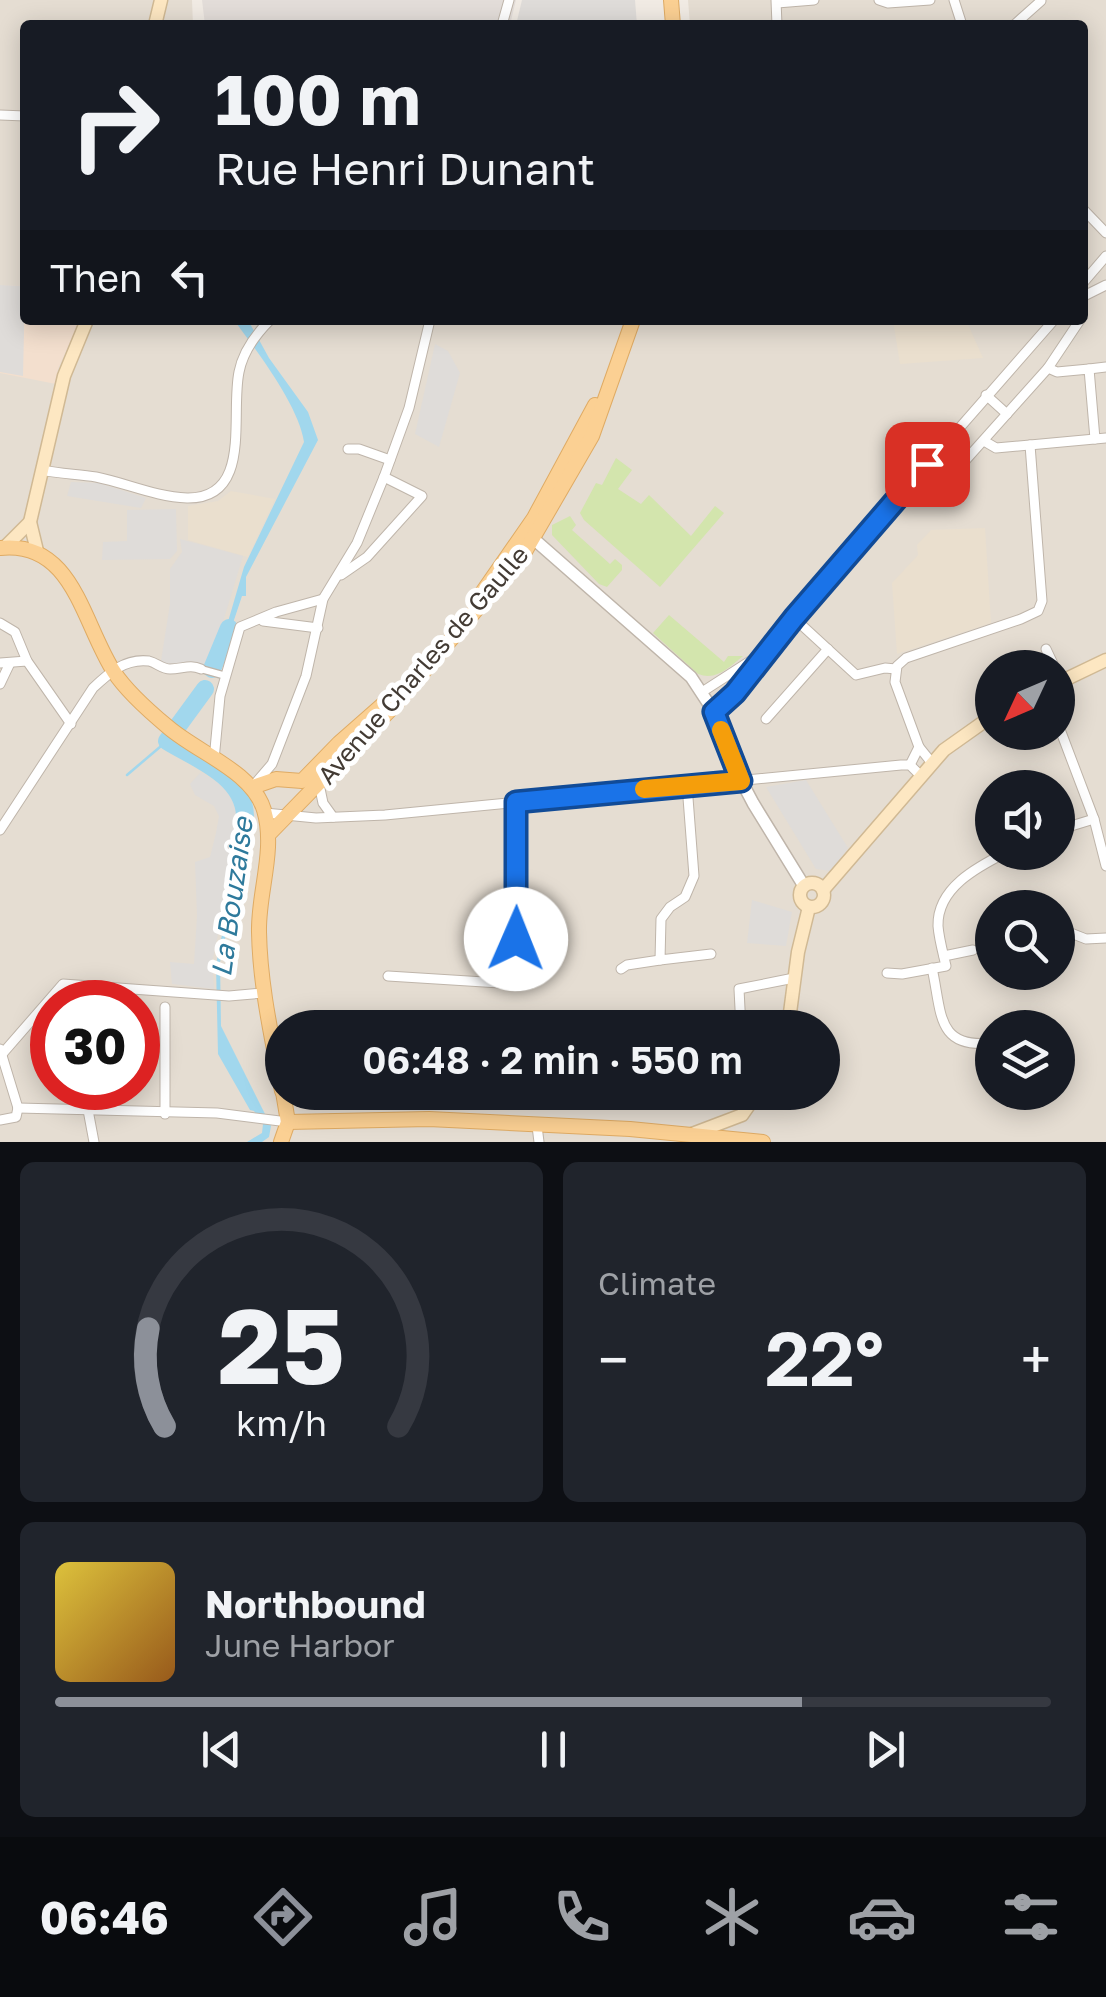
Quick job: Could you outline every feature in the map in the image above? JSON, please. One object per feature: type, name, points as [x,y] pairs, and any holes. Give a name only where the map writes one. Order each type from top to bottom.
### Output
[{"type":"main road","points":[[85,325],[64,376],[30,522],[37,550],[62,572],[116,674],[181,738],[253,787],[269,834],[259,928],[265,1010]]},
{"type":"main road","name":"Avenue Charles de Gaulle","points":[[315,779],[472,619],[530,536],[592,436],[628,325]]},
{"type":"main road","points":[[2,548],[30,522]]},
{"type":"main road","name":"Avenue Charles de Gaulle","points":[[269,834],[304,799],[339,743],[420,670],[530,536]]},
{"type":"main road","points":[[2,548],[37,550]]},
{"type":"main road","points":[[1075,670],[1106,660]]},
{"type":"main road","points":[[809,907],[822,902],[823,890],[932,764],[952,743],[975,727]]},
{"type":"main road","points":[[253,787],[276,779],[315,779]]},
{"type":"main road","points":[[809,907],[800,898],[804,886],[816,884],[823,890]]},
{"type":"main road","points":[[790,1010],[809,907]]},
{"type":"main road","points":[[281,1142],[288,1122],[286,1110]]},
{"type":"main road","points":[[740,1140],[745,1110]]},
{"type":"main road","points":[[692,1134],[742,1115]]},
{"type":"main road","points":[[288,1122],[429,1118],[763,1142]]},
{"type":"street","points":[[777,2],[814,0]]},
{"type":"street","points":[[879,0],[930,0]]},
{"type":"street","points":[[1019,20],[1040,0]]},
{"type":"street","points":[[1088,214],[1106,233]]},
{"type":"street","points":[[1088,277],[1106,256]]},
{"type":"street","points":[[42,470],[96,477],[184,498],[213,494],[225,484],[232,468],[236,391],[247,350],[265,325]]},
{"type":"street","points":[[253,787],[272,764],[306,676],[323,599],[357,543],[384,477],[408,408],[429,325]]},
{"type":"street","points":[[714,712],[735,693],[794,618],[1049,325]]},
{"type":"street","points":[[907,488],[929,501],[1048,368],[1077,325]]},
{"type":"street","points":[[1048,368],[1056,372],[1106,368]]},
{"type":"street","points":[[984,441],[996,448],[1100,438],[1089,368]]},
{"type":"street","points":[[986,395],[1007,414]]},
{"type":"street","points":[[932,764],[919,747],[895,682],[896,669],[906,658],[1038,611],[1042,602],[1030,445]]},
{"type":"street","points":[[348,449],[390,460]]},
{"type":"street","points":[[340,575],[367,558],[422,496],[384,477]]},
{"type":"street","points":[[530,536],[673,660],[702,692],[741,781],[804,886]]},
{"type":"street","points":[[214,760],[220,696],[240,627],[323,599]]},
{"type":"street","points":[[794,618],[856,674],[896,669]]},
{"type":"street","points":[[260,620],[318,628]]},
{"type":"street","points":[[0,624],[15,632],[27,661],[71,724]]},
{"type":"street","points":[[766,719],[828,649]]},
{"type":"street","points":[[702,692],[767,650]]},
{"type":"street","points":[[0,684],[5,663],[27,661]]},
{"type":"street","points":[[1,832],[93,688],[132,662],[152,662],[166,670],[196,665],[226,676]]},
{"type":"street","points":[[910,765],[919,747]]},
{"type":"street","points":[[1068,750],[1104,844],[1106,866]]},
{"type":"street","points":[[264,813],[333,817],[910,765]]},
{"type":"street","points":[[910,765],[921,776]]},
{"type":"street","points":[[315,779],[323,803],[333,817]]},
{"type":"street","points":[[660,960],[661,920],[684,896],[694,876],[687,785]]},
{"type":"street","points":[[304,799],[308,818]]},
{"type":"street","points":[[388,976],[500,983],[514,976],[516,802]]},
{"type":"street","points":[[1075,825],[1094,819]]},
{"type":"street","points":[[888,973],[946,966],[939,917],[948,895],[978,870]]},
{"type":"street","points":[[1075,934],[1106,938]]},
{"type":"street","points":[[944,956],[973,950]]},
{"type":"street","points":[[621,969],[626,965],[711,954]]},
{"type":"street","points":[[932,968],[950,1035],[965,1044],[975,1044]]},
{"type":"street","points":[[740,1010],[739,989],[794,978]]},
{"type":"street","points":[[0,1120],[16,1117],[18,1108],[2,1050],[64,984],[228,996],[262,994]]},
{"type":"street","points":[[164,1006],[165,1114]]},
{"type":"street","points":[[18,1108],[30,1108]]},
{"type":"street","points":[[94,1142],[88,1110],[218,1113],[288,1122]]},
{"type":"street","points":[[538,1126],[538,1142]]},
{"type":"shaded area","points":[[0,0],[192,0],[193,20],[20,20],[20,325],[1088,325],[1088,20],[690,20],[688,0],[1106,0],[1106,1142],[0,1142]]},
{"type":"shaded area","points":[[202,0],[516,0],[511,20],[204,20]]},
{"type":"shaded area","points":[[522,0],[635,0],[637,20],[517,20]]},
{"type":"shaded area","points":[[0,285],[20,286],[20,325],[78,325],[58,369],[56,384],[0,373]]},
{"type":"shaded area","points":[[0,285],[20,286],[23,376],[0,372]]},
{"type":"shaded area","points":[[894,325],[968,325],[983,358],[900,364]]},
{"type":"shaded area","points":[[435,344],[448,351],[460,373],[439,447],[415,434]]},
{"type":"shaded area","points":[[71,482],[99,483],[146,498],[141,508],[67,496]]},
{"type":"shaded area","points":[[231,491],[275,499],[248,557],[188,540],[188,506],[218,501]]},
{"type":"shaded area","points":[[176,509],[177,551],[170,559],[102,560],[103,542],[127,541],[127,510]]},
{"type":"shaded area","points":[[985,528],[991,623],[897,654],[892,583],[918,555],[917,545],[931,530]]},
{"type":"shaded area","points":[[180,539],[243,556],[209,668],[160,667],[170,604],[170,569],[182,552]]},
{"type":"shaded area","points":[[201,772],[226,787],[238,805],[242,825],[212,962],[214,989],[172,984],[170,962],[194,964],[195,862],[210,857],[219,816],[214,806],[195,795],[190,784]]},
{"type":"shaded area","points":[[806,780],[848,848],[831,871],[816,869],[766,787]]},
{"type":"shaded area","points":[[752,900],[792,912],[786,946],[747,943]]},
{"type":"green space","points":[[616,458],[632,470],[618,489],[641,504],[649,495],[691,536],[715,506],[724,513],[660,587],[580,513],[596,483],[602,485]]},
{"type":"green space","points":[[570,516],[576,525],[572,530],[610,564],[615,559],[622,565],[607,587],[599,584],[552,535],[552,525]]},
{"type":"green space","points":[[669,615],[724,662],[728,656],[743,656],[717,674],[698,674],[653,633]]},
{"type":"water","points":[[238,325],[251,325],[308,412],[318,440],[246,577],[246,596],[242,596],[225,647],[220,649],[244,567],[304,442],[294,412]]},
{"type":"water","points":[[244,795],[249,826],[220,962],[221,1026],[271,1126],[269,1137],[262,1142],[247,1142],[262,1133],[263,1124],[250,1110],[218,1054],[216,965],[244,824],[240,797]]},
{"type":"waterway","name":"La Bouzaise","points":[[212,669],[229,628]]},
{"type":"waterway","name":"La Bouzaise","points":[[205,689],[167,741],[228,779],[243,802],[245,816]]},
{"type":"waterway","points":[[127,775],[167,741]]},
{"type":"slow traffic","points":[[644,789],[741,781],[721,730]]},
{"type":"route","points":[[516,939],[516,802],[741,781],[714,712],[735,693],[767,650],[927,464]]}]
